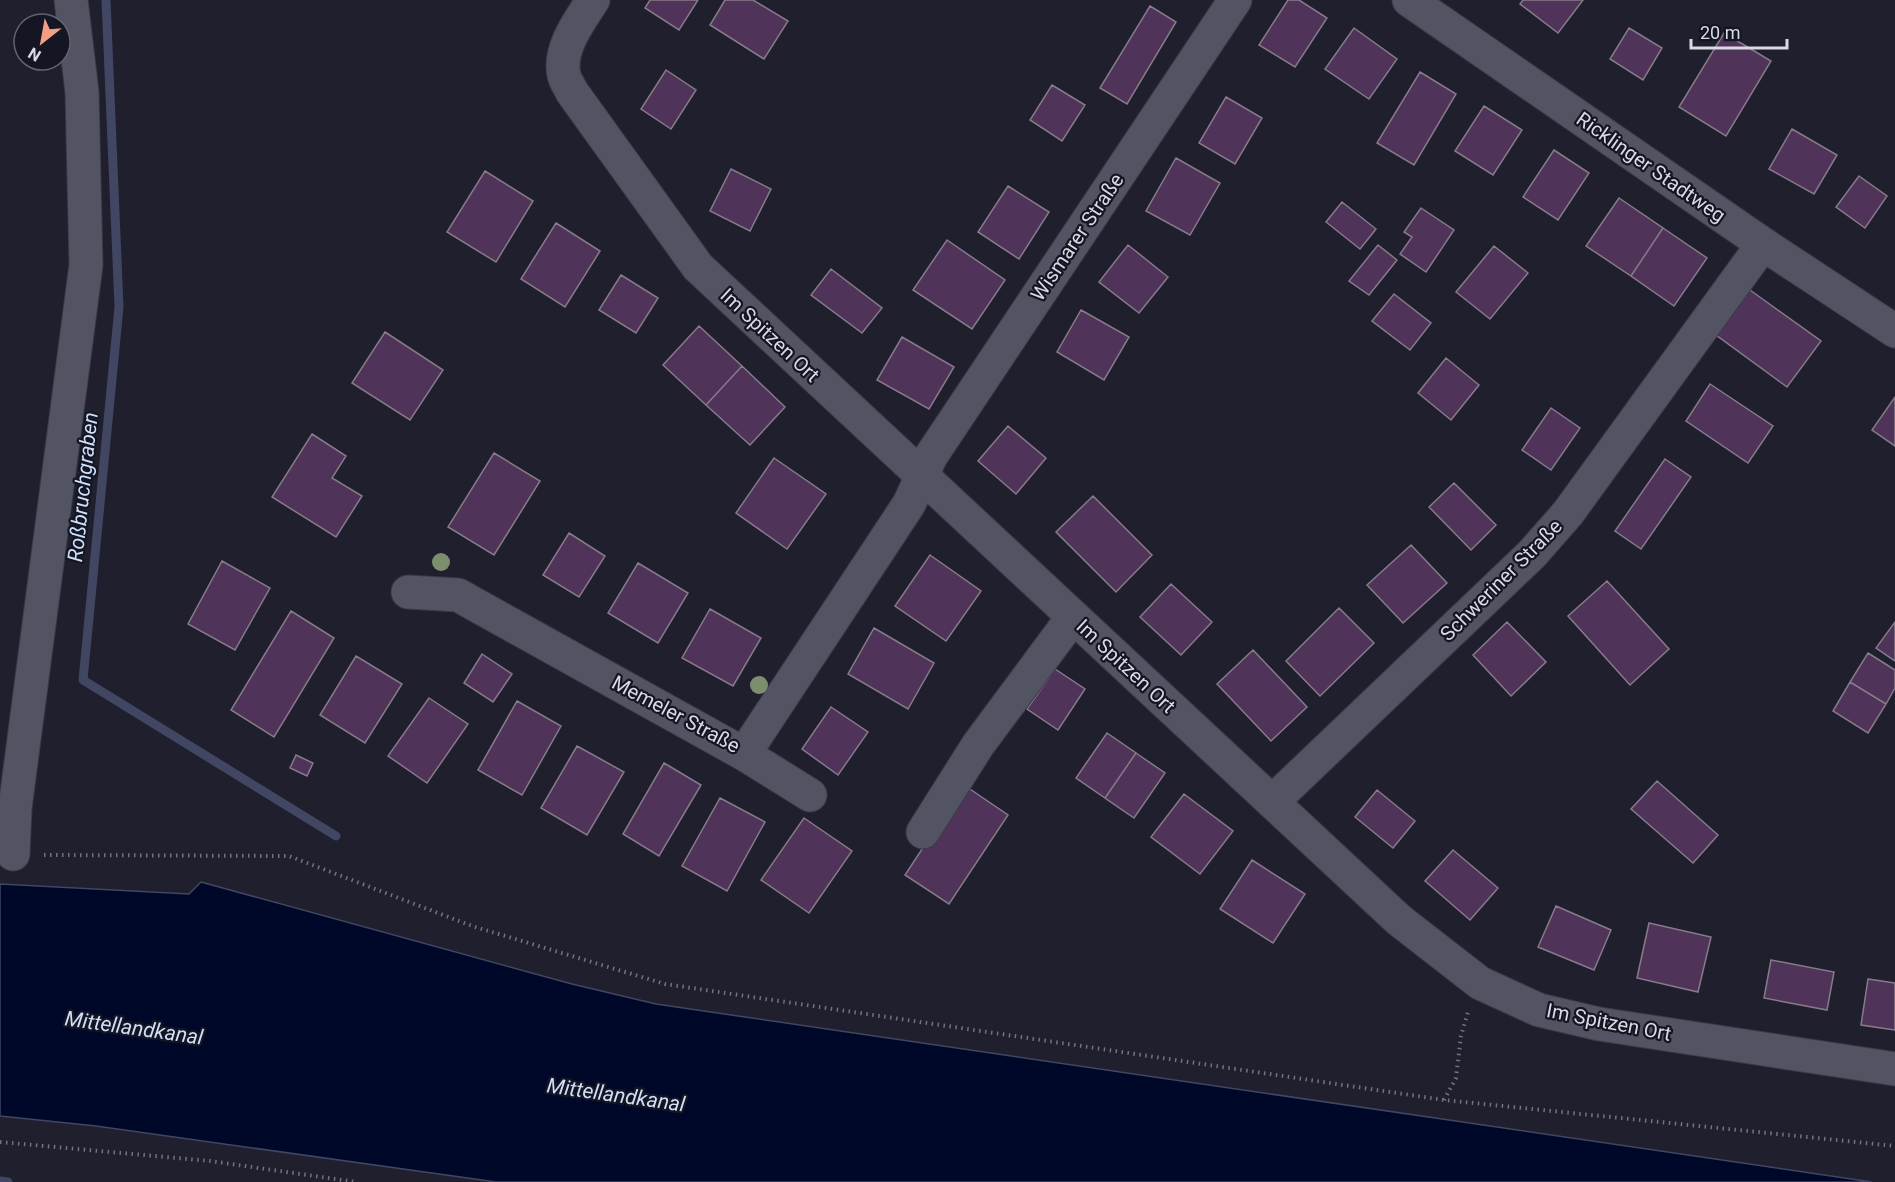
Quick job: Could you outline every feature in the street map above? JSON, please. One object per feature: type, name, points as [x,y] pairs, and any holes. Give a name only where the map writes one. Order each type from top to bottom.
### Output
[{"type":"street","points":[[13,854],[15,808],[87,265],[82,92],[71,0]]},
{"type":"street","name":"Im Spitzen Ort","points":[[593,0],[572,32],[565,51],[564,74],[572,92],[698,267],[1399,920],[1480,983],[1539,1010],[1599,1024],[1895,1069]]},
{"type":"street","name":"Wismarer Straße","points":[[922,476],[931,456],[1235,0]]},
{"type":"street","name":"Ricklinger Stadtweg","points":[[1409,0],[1763,244],[1895,331]]},
{"type":"street","name":"Schweriner Straße","points":[[1272,802],[1532,554],[1568,513],[1763,244]]},
{"type":"street","name":"Memeler Straße","points":[[408,592],[458,595],[744,754],[909,504],[922,476]]},
{"type":"street","points":[[923,832],[978,745],[1073,617]]},
{"type":"street","points":[[744,754],[810,795]]},
{"type":"path","points":[[13,854],[289,856],[472,926],[665,984],[1444,1100],[1895,1146]]},
{"type":"path","points":[[1444,1100],[1456,1078],[1461,1036],[1469,1009]]},
{"type":"path","points":[[0,1142],[210,1161],[356,1182]]},
{"type":"water","name":"Mittellandkanal","points":[[201,882],[572,984],[656,1004],[1872,1182],[496,1182],[96,1126],[0,1116],[0,884],[189,894]]},
{"type":"building","points":[[650,0],[698,0],[679,30],[645,8]]},
{"type":"building","points":[[725,0],[753,0],[788,21],[764,59],[710,25]]},
{"type":"building","points":[[1288,0],[1299,0],[1327,18],[1295,67],[1259,45]]},
{"type":"building","points":[[1523,0],[1583,0],[1558,33],[1520,4]]},
{"type":"building","points":[[1150,6],[1176,22],[1127,104],[1100,88]]},
{"type":"building","points":[[1354,28],[1397,59],[1369,99],[1325,69]]},
{"type":"building","points":[[1629,28],[1662,48],[1643,80],[1610,59]]},
{"type":"building","points":[[1724,33],[1771,61],[1726,136],[1679,107]]},
{"type":"building","points":[[666,70],[696,90],[671,129],[641,109]]},
{"type":"building","points":[[1420,72],[1456,94],[1414,165],[1377,143]]},
{"type":"building","points":[[1052,85],[1085,105],[1062,141],[1030,120]]},
{"type":"building","points":[[1226,97],[1262,118],[1235,164],[1199,143]]},
{"type":"building","points":[[1484,106],[1522,130],[1493,175],[1455,151]]},
{"type":"building","points":[[1792,129],[1837,155],[1814,194],[1769,169]]},
{"type":"building","points":[[1554,150],[1589,173],[1558,220],[1523,197]]},
{"type":"building","points":[[1176,158],[1220,183],[1190,235],[1146,211]]},
{"type":"building","points":[[731,169],[771,189],[750,231],[710,211]]},
{"type":"building","points":[[485,171],[533,201],[496,262],[447,232]]},
{"type":"building","points":[[1859,176],[1887,196],[1865,228],[1836,207]]},
{"type":"building","points":[[1008,186],[1049,212],[1019,259],[978,232]]},
{"type":"building","points":[[1619,198],[1663,228],[1631,276],[1586,246]]},
{"type":"building","points":[[1342,202],[1376,229],[1360,249],[1326,222]]},
{"type":"building","points":[[1421,208],[1454,230],[1426,272],[1400,254],[1412,237],[1404,232]]},
{"type":"building","points":[[556,223],[600,251],[565,307],[521,279]]},
{"type":"building","points":[[1663,228],[1707,258],[1674,306],[1631,276]]},
{"type":"building","points":[[947,240],[1005,280],[972,329],[913,290]]},
{"type":"building","points":[[1128,245],[1168,277],[1139,313],[1099,282]]},
{"type":"building","points":[[1378,245],[1397,260],[1369,295],[1349,281]]},
{"type":"building","points":[[1494,246],[1528,273],[1490,319],[1456,292]]},
{"type":"building","points":[[831,269],[882,308],[862,333],[811,295]]},
{"type":"building","points":[[621,275],[658,298],[636,333],[599,310]]},
{"type":"building","points":[[1750,290],[1821,341],[1787,387],[1716,335]]},
{"type":"building","points":[[1394,294],[1431,323],[1410,350],[1372,321]]},
{"type":"building","points":[[1081,310],[1129,337],[1104,380],[1057,352]]},
{"type":"building","points":[[699,326],[742,366],[706,405],[663,365]]},
{"type":"building","points":[[385,332],[443,370],[410,420],[352,383]]},
{"type":"building","points":[[902,337],[954,367],[929,409],[877,380]]},
{"type":"building","points":[[1446,358],[1479,385],[1451,420],[1418,393]]},
{"type":"building","points":[[742,366],[785,407],[750,445],[706,405]]},
{"type":"building","points":[[1710,384],[1773,426],[1748,463],[1686,421]]},
{"type":"building","points":[[1895,397],[1895,446],[1872,430]]},
{"type":"building","points":[[1551,408],[1580,428],[1551,470],[1522,450]]},
{"type":"building","points":[[1008,426],[1046,458],[1016,494],[978,461]]},
{"type":"building","points":[[312,434],[346,456],[332,478],[362,496],[336,537],[272,497]]},
{"type":"building","points":[[494,453],[540,481],[494,555],[448,527]]},
{"type":"building","points":[[774,458],[826,494],[787,549],[736,513]]},
{"type":"building","points":[[1665,459],[1691,477],[1641,549],[1615,531]]},
{"type":"building","points":[[1454,483],[1496,525],[1471,550],[1429,507]]},
{"type":"building","points":[[1093,496],[1152,555],[1116,592],[1056,532]]},
{"type":"building","points":[[569,533],[605,556],[579,597],[543,575]]},
{"type":"building","points":[[1411,545],[1447,583],[1403,623],[1367,585]]},
{"type":"building","points":[[930,555],[981,591],[946,641],[895,606]]},
{"type":"building","points":[[222,561],[270,588],[235,650],[188,624]]},
{"type":"building","points":[[638,563],[688,593],[658,643],[608,613]]},
{"type":"building","points":[[1607,581],[1669,649],[1630,685],[1568,616]]},
{"type":"building","points":[[1171,584],[1212,622],[1181,655],[1140,617]]},
{"type":"building","points":[[1339,608],[1374,643],[1320,696],[1286,661]]},
{"type":"building","points":[[710,609],[761,638],[733,686],[682,658]]},
{"type":"building","points":[[291,611],[334,638],[274,737],[231,710]]},
{"type":"building","points":[[1507,622],[1546,662],[1511,696],[1473,655]]},
{"type":"building","points":[[1895,622],[1895,661],[1876,648]]},
{"type":"building","points":[[874,628],[934,663],[908,709],[848,674]]},
{"type":"building","points":[[1253,650],[1307,707],[1271,741],[1217,684]]},
{"type":"building","points":[[1868,653],[1895,670],[1895,688],[1886,704],[1850,682]]},
{"type":"building","points":[[482,654],[512,674],[493,702],[464,683]]},
{"type":"building","points":[[356,656],[402,684],[365,743],[320,715]]},
{"type":"building","points":[[1055,669],[1085,689],[1058,730],[1027,709]]},
{"type":"building","points":[[1850,682],[1886,704],[1868,733],[1833,711]]},
{"type":"building","points":[[429,698],[468,724],[427,783],[388,756]]},
{"type":"building","points":[[517,701],[561,726],[522,795],[478,770]]},
{"type":"building","points":[[831,707],[868,732],[838,775],[802,749]]},
{"type":"building","points":[[1107,733],[1136,753],[1105,798],[1076,778]]},
{"type":"building","points":[[577,746],[624,772],[587,835],[541,808]]},
{"type":"building","points":[[1136,753],[1165,773],[1134,818],[1105,798]]},
{"type":"building","points":[[296,755],[313,763],[307,776],[290,768]]},
{"type":"building","points":[[664,763],[701,785],[659,856],[623,834]]},
{"type":"building","points":[[1657,781],[1718,835],[1693,863],[1631,809]]},
{"type":"building","points":[[964,785],[1008,815],[949,904],[905,875]]},
{"type":"building","points":[[1377,790],[1415,821],[1393,848],[1355,817]]},
{"type":"building","points":[[1184,794],[1233,831],[1200,874],[1151,837]]},
{"type":"building","points":[[720,798],[765,822],[727,891],[682,866]]},
{"type":"building","points":[[804,818],[852,851],[809,913],[761,880]]},
{"type":"building","points":[[1453,850],[1498,888],[1470,920],[1425,881]]},
{"type":"building","points":[[1252,860],[1305,894],[1273,943],[1220,909]]},
{"type":"building","points":[[1556,906],[1611,930],[1594,970],[1538,947]]},
{"type":"building","points":[[1649,923],[1711,937],[1698,992],[1637,978]]},
{"type":"building","points":[[1771,960],[1834,972],[1827,1010],[1764,998]]},
{"type":"building","points":[[1868,979],[1895,983],[1895,1030],[1861,1025]]},
{"type":"waterway","name":"Roßbruchgraben","points":[[106,0],[119,307],[83,680],[336,836]]},
{"type":"waterway","points":[[0,1181],[8,1182]]}]
